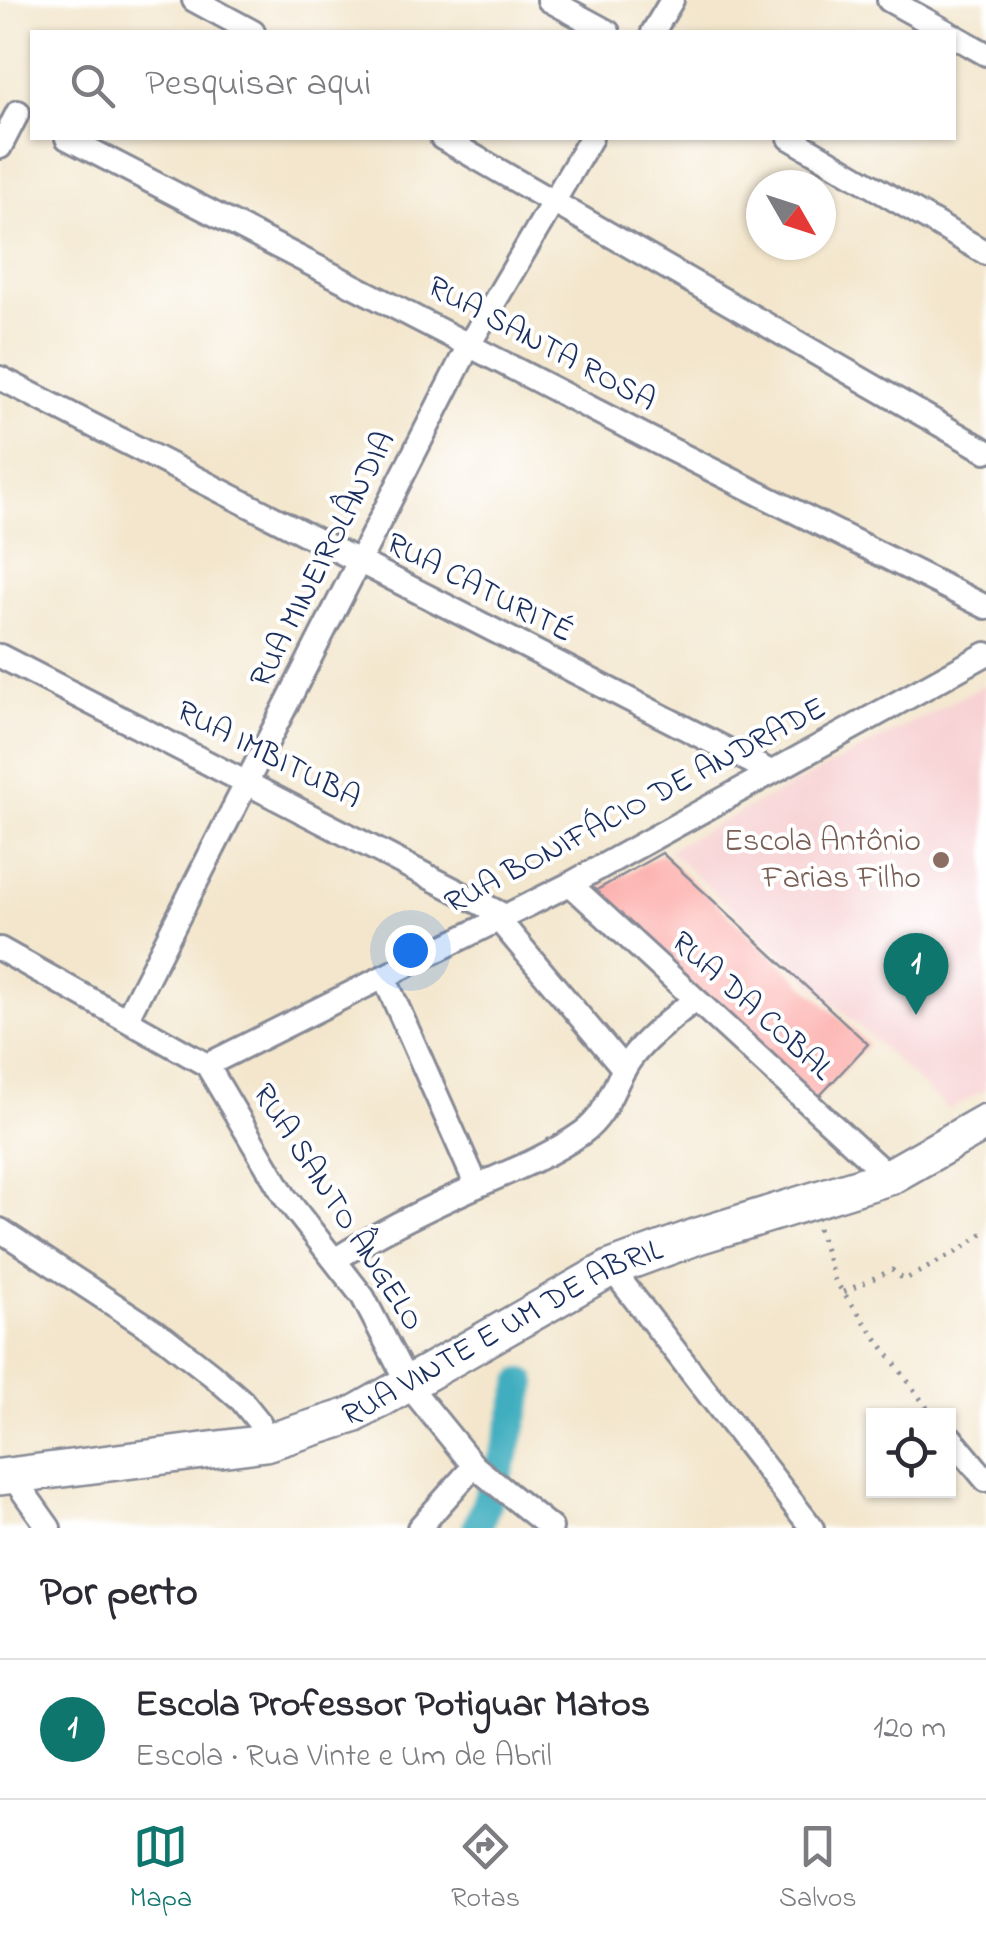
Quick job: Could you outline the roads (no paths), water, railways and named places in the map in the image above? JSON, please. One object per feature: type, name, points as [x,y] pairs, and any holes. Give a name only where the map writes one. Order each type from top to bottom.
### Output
[{"type":"main road","name":"RUA VINTE E UM DE ABRIL","points":[[6,1476],[265,1442],[353,1415],[611,1268],[698,1236],[889,1177],[986,1122]]},
{"type":"street","points":[[194,0],[249,30]]},
{"type":"street","points":[[549,0],[604,30]]},
{"type":"street","points":[[655,30],[672,0]]},
{"type":"street","points":[[889,0],[943,30]]},
{"type":"street","points":[[956,37],[986,54]]},
{"type":"street","points":[[0,147],[17,112]]},
{"type":"street","name":"RUA SANTA ROSA","points":[[72,140],[670,449],[986,607]]},
{"type":"street","points":[[446,140],[986,451]]},
{"type":"street","name":"RUA MINEIROLÂNDIA","points":[[126,1018],[470,343],[590,140]]},
{"type":"street","points":[[793,140],[986,252]]},
{"type":"street","name":"RUA CATURITÉ","points":[[0,378],[771,772]]},
{"type":"street","name":"RUA BONIFÁCIO DE ANDRADE","points":[[207,1065],[570,884],[986,654]]},
{"type":"street","name":"RUA IMBITUBA","points":[[0,656],[248,782],[501,918]]},
{"type":"street","name":"RUA DA COBAL","points":[[570,884],[889,1177]]},
{"type":"street","points":[[501,918],[624,1069]]},
{"type":"street","name":"RUA SANTO ÂNGELO","points":[[0,949],[207,1065],[284,1196],[363,1297],[409,1386],[479,1470],[517,1498],[545,1526]]},
{"type":"street","points":[[384,977],[477,1186]]},
{"type":"street","points":[[336,1259],[388,1228],[583,1133],[608,1107],[624,1069],[646,1041],[694,1000]]},
{"type":"street","points":[[0,1230],[165,1338],[212,1374],[259,1422],[265,1442]]},
{"type":"street","points":[[611,1268],[812,1528]]},
{"type":"street","points":[[956,1443],[983,1468]]},
{"type":"street","points":[[419,1528],[479,1470]]},
{"type":"street","points":[[6,1476],[49,1528]]},
{"type":"waterway","points":[[477,1528],[505,1453],[523,1383]]},
{"type":"place","name":"Escola Antônio Farias Filho","points":[[941,860]]},
{"type":"place","name":"Escola Professor Potiguar Matos","points":[[916,1015]]}]
